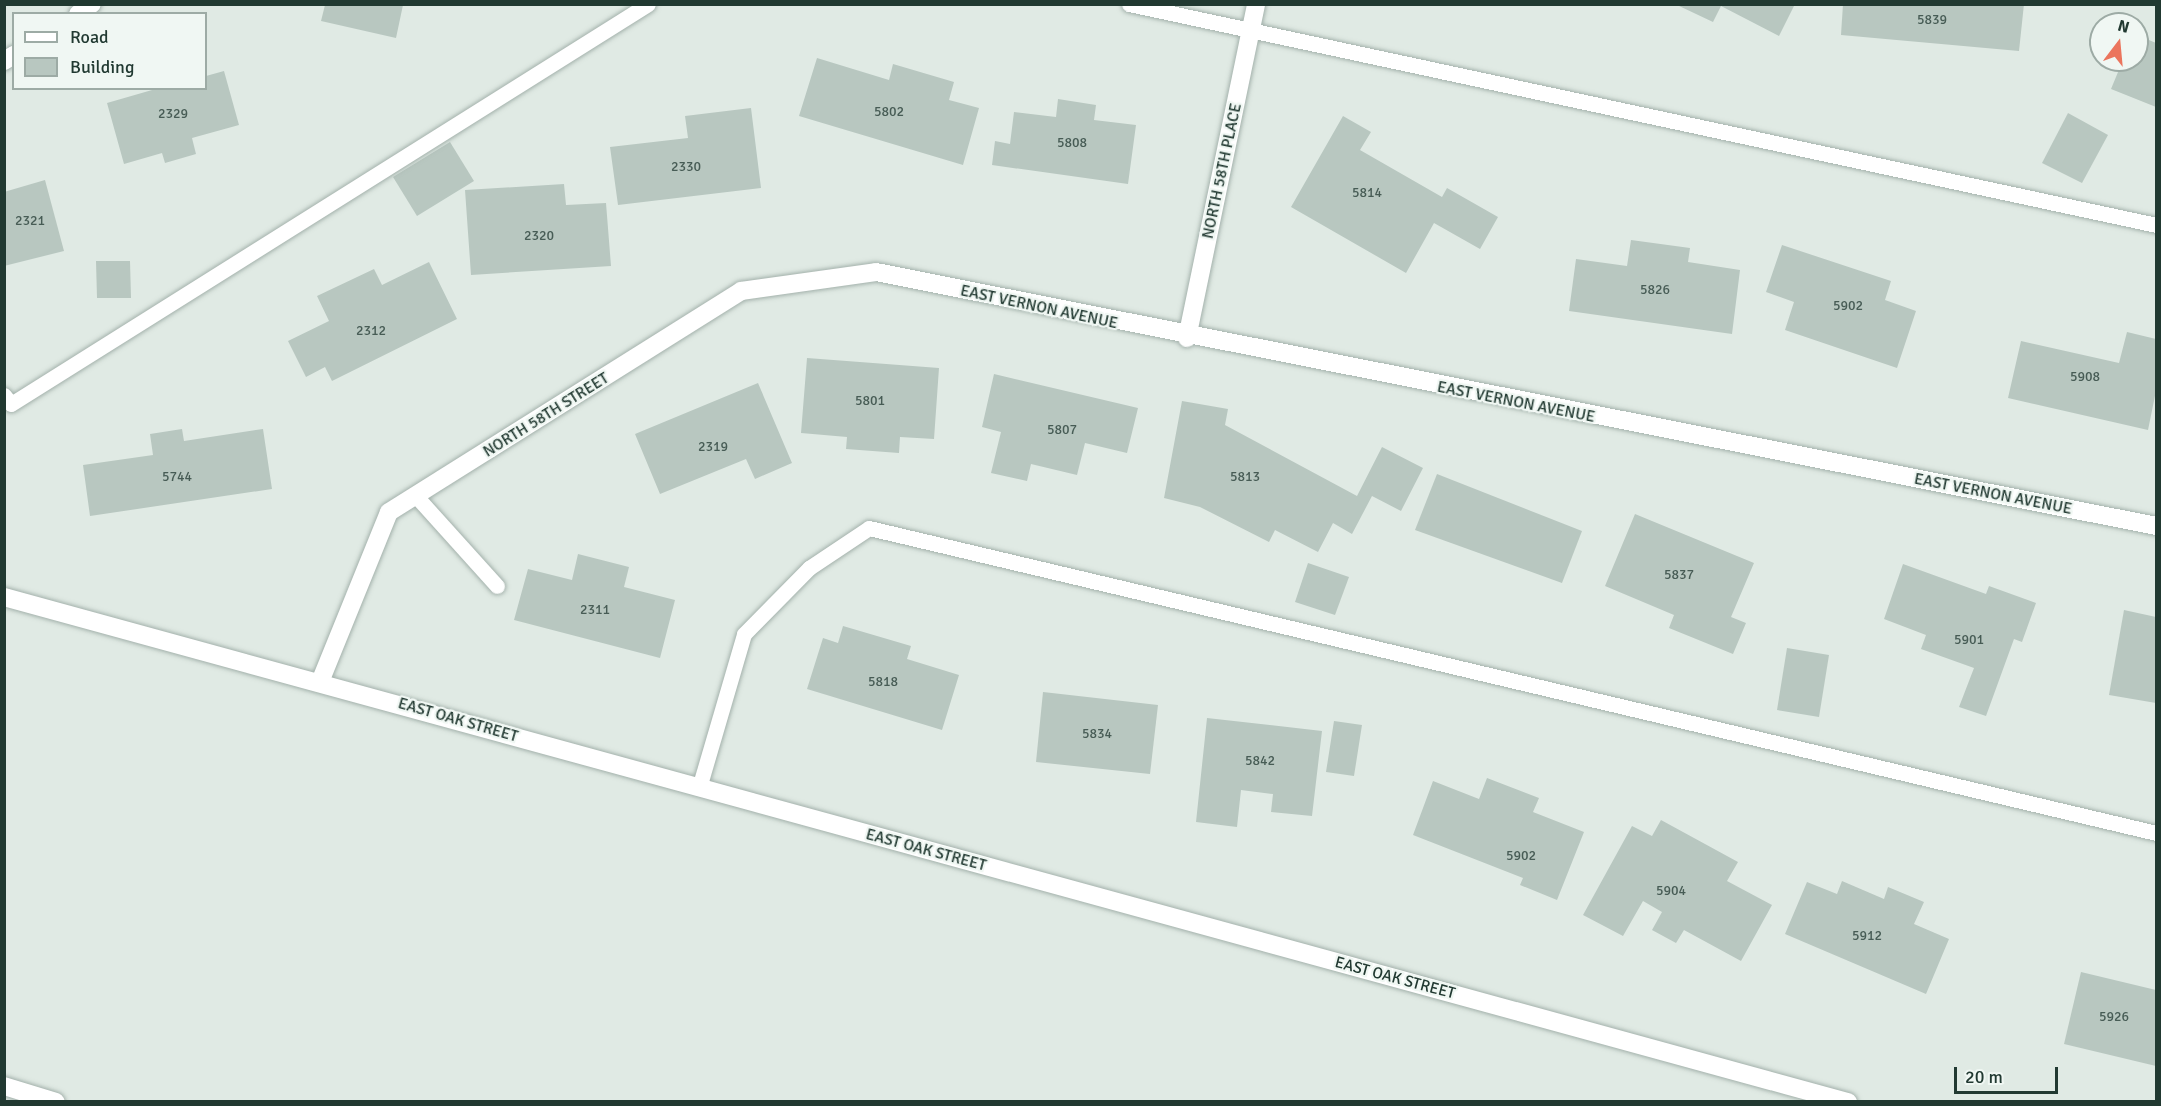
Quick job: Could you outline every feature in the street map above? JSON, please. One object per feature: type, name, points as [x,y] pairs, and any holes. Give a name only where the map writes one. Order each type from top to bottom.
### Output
[{"type":"street","name":"NORTH 58TH PLACE","points":[[1187,338],[1256,4]]},
{"type":"street","name":"EAST VERNON AVENUE","points":[[876,272],[1187,338],[2157,526]]},
{"type":"street","name":"NORTH 58TH STREET","points":[[320,682],[389,512],[741,291],[876,272]]},
{"type":"street","name":"EAST OAK STREET","points":[[4,597],[1848,1101]]},
{"type":"street","points":[[4,1086],[56,1101]]},
{"type":"lane","points":[[4,395],[11,404],[648,4]]},
{"type":"lane","points":[[1129,4],[2157,225]]},
{"type":"lane","points":[[416,496],[497,586]]},
{"type":"lane","points":[[699,788],[744,634],[809,568],[869,528],[2157,832]]},
{"type":"building","points":[[1795,4],[1779,36],[1721,6],[1713,22],[1677,5]]},
{"type":"building","points":[[1843,4],[2024,4],[2019,51],[1841,35]]},
{"type":"building","points":[[325,5],[403,5],[396,38],[321,21]]},
{"type":"building","points":[[2149,40],[2156,43],[2156,107],[2111,89],[2118,72],[2149,72]]},
{"type":"building","points":[[817,58],[889,80],[893,64],[954,82],[949,100],[979,108],[963,165],[799,116]]},
{"type":"building","points":[[224,71],[239,125],[192,138],[196,154],[165,163],[162,153],[124,164],[107,103],[152,90],[207,90],[207,76]]},
{"type":"building","points":[[1058,99],[1096,105],[1094,120],[1136,125],[1128,184],[992,165],[995,141],[1010,144],[1014,112],[1056,117]]},
{"type":"building","points":[[751,108],[761,188],[618,205],[610,147],[688,138],[685,116]]},
{"type":"building","points":[[2068,113],[2108,135],[2082,183],[2042,163]]},
{"type":"building","points":[[1343,116],[1371,132],[1360,150],[1442,197],[1447,188],[1498,217],[1480,249],[1434,223],[1406,273],[1291,207]]},
{"type":"building","points":[[450,142],[474,181],[417,216],[393,177]]},
{"type":"building","points":[[45,180],[64,251],[4,266],[4,192]]},
{"type":"building","points":[[564,184],[566,205],[606,203],[611,266],[471,275],[465,190]]},
{"type":"building","points":[[1631,240],[1690,248],[1688,262],[1740,270],[1732,334],[1569,311],[1576,259],[1627,266]]},
{"type":"building","points":[[1782,245],[1891,281],[1885,300],[1916,311],[1897,368],[1785,330],[1794,302],[1766,292]]},
{"type":"building","points":[[96,261],[130,261],[131,298],[97,298]]},
{"type":"building","points":[[429,262],[457,319],[332,381],[325,367],[306,377],[288,341],[329,321],[317,296],[374,269],[382,285]]},
{"type":"building","points":[[2127,332],[2156,339],[2156,391],[2148,430],[2008,398],[2021,341],[2119,363]]},
{"type":"building","points":[[807,358],[939,368],[934,439],[900,437],[899,453],[846,449],[847,437],[801,433]]},
{"type":"building","points":[[994,374],[1138,408],[1127,453],[1085,443],[1077,475],[1031,464],[1027,481],[991,473],[1001,432],[982,427]]},
{"type":"building","points":[[758,383],[792,463],[755,479],[746,459],[660,494],[635,434]]},
{"type":"building","points":[[1182,401],[1228,409],[1225,425],[1357,496],[1382,447],[1423,468],[1401,511],[1372,496],[1352,534],[1333,523],[1318,552],[1275,530],[1269,542],[1200,507],[1164,498]]},
{"type":"building","points":[[182,429],[184,441],[263,429],[272,489],[90,516],[83,465],[153,455],[150,434]]},
{"type":"building","points":[[1437,474],[1582,531],[1562,583],[1415,530]]},
{"type":"building","points":[[1635,514],[1754,563],[1731,617],[1746,623],[1733,654],[1669,628],[1674,615],[1605,586]]},
{"type":"building","points":[[578,554],[629,567],[624,587],[675,600],[660,658],[514,620],[528,569],[572,580]]},
{"type":"building","points":[[1308,563],[1349,577],[1335,615],[1295,602]]},
{"type":"building","points":[[1903,564],[1986,594],[1989,586],[2036,603],[2022,642],[2014,639],[1986,716],[1959,707],[1974,668],[1921,649],[1926,635],[1884,619]]},
{"type":"building","points":[[2124,610],[2156,617],[2156,703],[2109,695]]},
{"type":"building","points":[[843,626],[911,646],[907,659],[959,675],[942,730],[807,689],[823,638],[838,643]]},
{"type":"building","points":[[1787,648],[1829,655],[1819,717],[1777,710]]},
{"type":"building","points":[[1043,692],[1158,705],[1150,774],[1036,762]]},
{"type":"building","points":[[1207,718],[1322,731],[1312,816],[1271,812],[1273,794],[1241,790],[1237,827],[1196,822]]},
{"type":"building","points":[[1334,721],[1362,725],[1354,776],[1326,772]]},
{"type":"building","points":[[1487,778],[1539,798],[1533,812],[1584,832],[1557,900],[1520,885],[1523,878],[1413,835],[1433,781],[1479,799]]},
{"type":"building","points":[[1661,820],[1738,862],[1727,881],[1772,905],[1741,961],[1684,930],[1676,943],[1652,930],[1662,912],[1643,901],[1623,936],[1583,915],[1632,826],[1652,836]]},
{"type":"building","points":[[1842,881],[1884,899],[1888,887],[1924,902],[1914,924],[1949,939],[1926,994],[1785,934],[1807,882],[1837,894]]},
{"type":"building","points":[[2081,972],[2156,990],[2156,1066],[2064,1044]]}]
